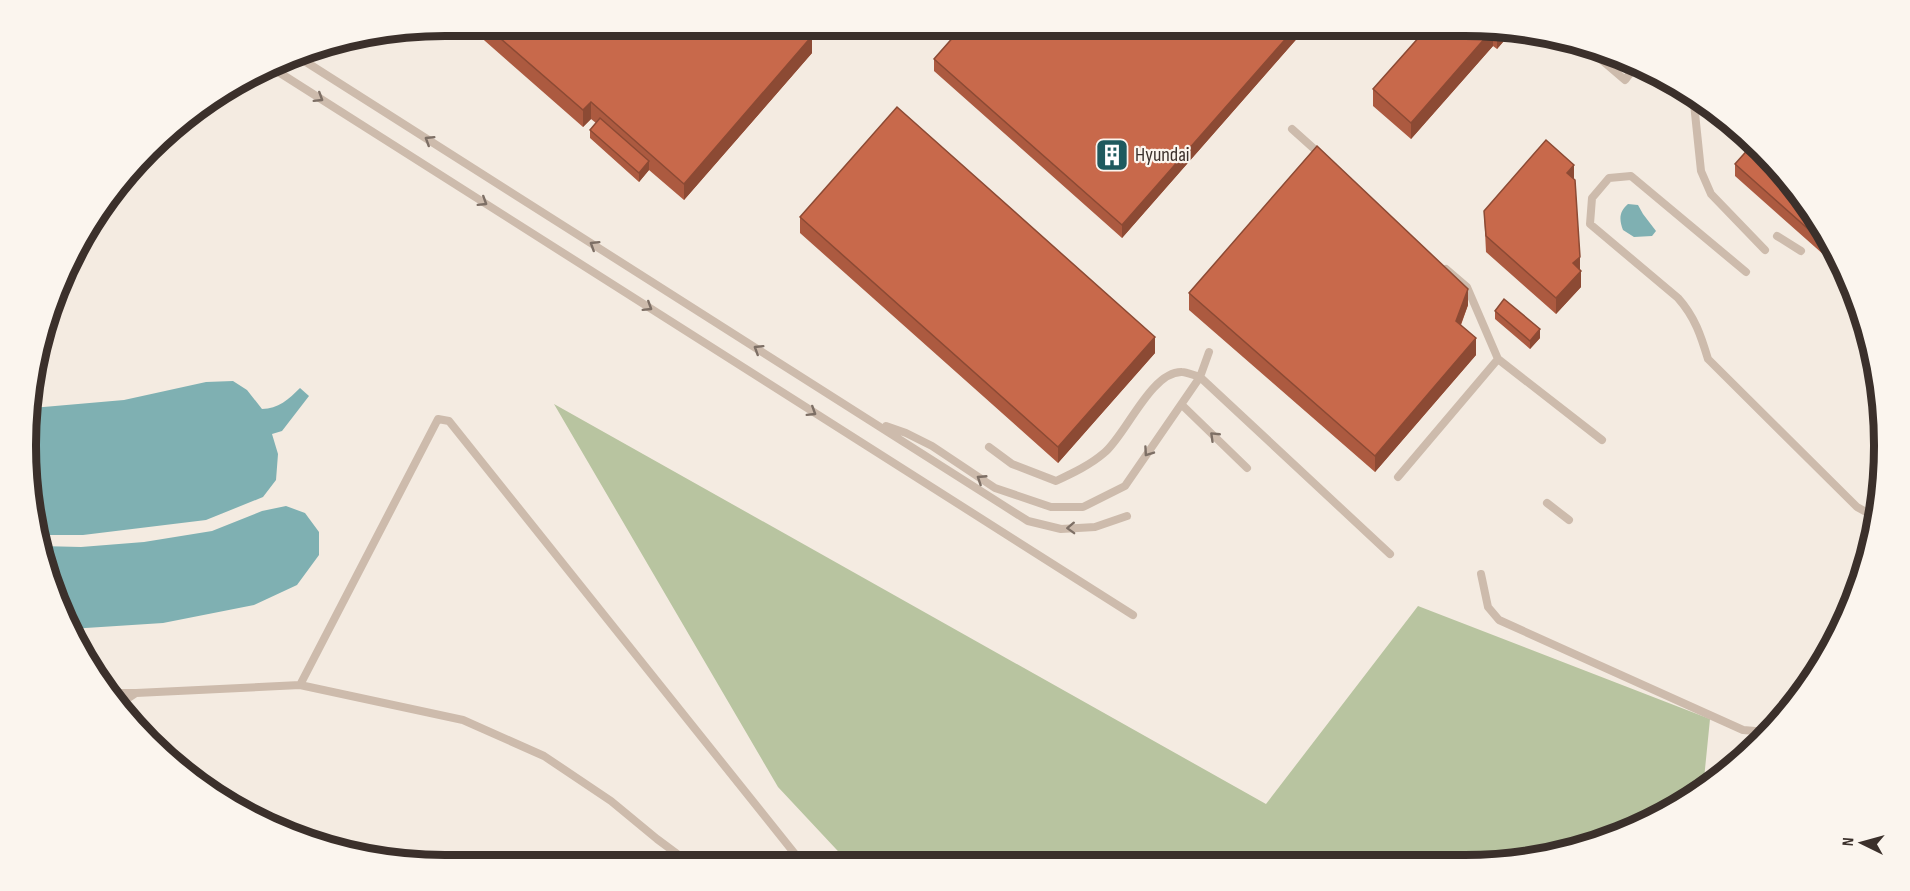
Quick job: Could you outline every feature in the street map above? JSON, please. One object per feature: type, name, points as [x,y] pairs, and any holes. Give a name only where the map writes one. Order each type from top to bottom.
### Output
[{"type":"lane","points":[[1602,60],[1625,80],[1631,72]]},
{"type":"lane","points":[[305,61],[1028,521],[1061,528],[1095,527],[1127,516]]},
{"type":"lane","points":[[278,72],[1133,615]]},
{"type":"lane","points":[[1694,107],[1701,171],[1711,194],[1765,250]]},
{"type":"lane","points":[[1292,129],[1327,161]]},
{"type":"lane","points":[[1746,272],[1631,176],[1609,178],[1592,198],[1590,224],[1678,298],[1689,310],[1699,328],[1708,359],[1857,507],[1868,513]]},
{"type":"lane","points":[[1777,236],[1801,251]]},
{"type":"lane","points":[[1441,264],[1467,287],[1498,359],[1602,440]]},
{"type":"lane","points":[[872,422],[906,433],[932,446],[995,488],[1051,507],[1083,507],[1125,486],[1200,377],[1209,352]]},
{"type":"lane","points":[[1398,477],[1498,359]]},
{"type":"lane","points":[[989,447],[1012,464],[1056,481],[1080,470],[1106,452],[1165,376],[1182,372],[1200,377],[1390,554]]},
{"type":"lane","points":[[1182,405],[1247,468]]},
{"type":"lane","points":[[300,686],[438,419],[450,421],[796,855]]},
{"type":"lane","points":[[1547,503],[1569,520]]},
{"type":"lane","points":[[1481,574],[1488,607],[1499,620],[1743,730],[1758,731]]},
{"type":"lane","points":[[120,693],[300,686],[463,720],[544,756],[611,801],[679,855]]},
{"type":"lane","points":[[125,700],[136,693]]},
{"type":"green space","points":[[554,404],[1266,804],[1418,606],[1710,719],[1704,777],[1692,786],[1646,813],[1596,833],[1544,847],[1491,854],[842,855],[778,787]]},
{"type":"water","points":[[1628,204],[1638,205],[1656,231],[1652,236],[1634,237],[1623,230],[1621,216]]},
{"type":"water","points":[[233,381],[247,390],[262,409],[278,405],[300,388],[309,396],[282,431],[272,434],[278,454],[276,480],[263,497],[206,520],[83,535],[46,535],[37,472],[38,407],[124,400],[206,382]]},
{"type":"water","points":[[286,506],[305,513],[319,532],[319,555],[297,585],[254,605],[163,623],[79,628],[67,602],[49,546],[81,547],[144,542],[212,531],[262,511]]},
{"type":"building","points":[[498,36],[812,36],[684,184],[591,102],[583,110]]},
{"type":"building","name":"Hyundai","points":[[954,36],[1288,36],[1122,225],[934,59]]},
{"type":"building","points":[[1420,36],[1486,37],[1411,123],[1373,89]]},
{"type":"building","points":[[897,107],[1155,337],[1058,447],[800,217]]},
{"type":"building","points":[[600,118],[649,161],[639,173],[590,130]]},
{"type":"building","points":[[1546,140],[1574,165],[1567,173],[1575,180],[1580,257],[1573,263],[1581,271],[1556,298],[1486,236],[1484,211]]},
{"type":"building","points":[[1317,146],[1468,289],[1456,321],[1476,338],[1375,456],[1189,293]]},
{"type":"building","points":[[1748,150],[1789,196],[1816,236],[1735,164]]},
{"type":"building","points":[[1504,299],[1540,329],[1530,341],[1495,311]]},
{"type":"place","name":"Hyundai","points":[[1112,155]]}]
